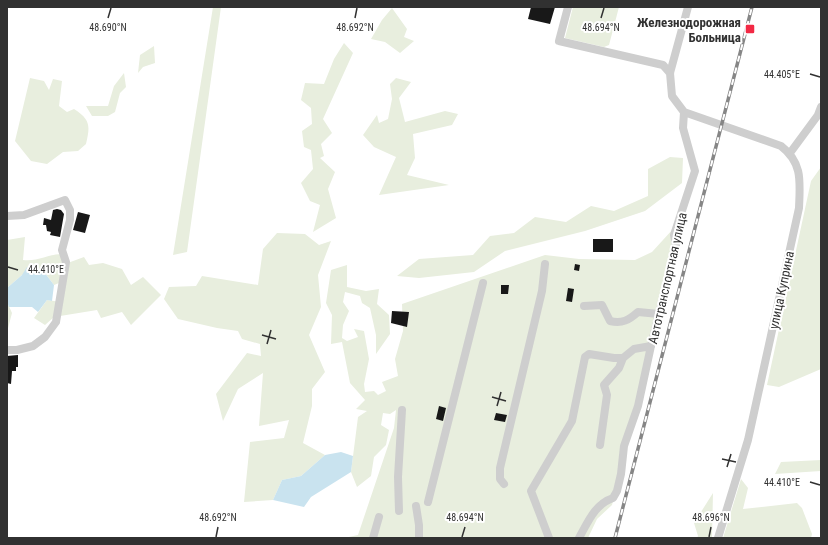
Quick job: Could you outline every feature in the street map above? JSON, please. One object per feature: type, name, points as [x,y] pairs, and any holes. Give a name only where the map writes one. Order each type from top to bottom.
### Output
[{"type":"street","points":[[568,7],[559,41],[663,65],[670,73]]},
{"type":"street","points":[[688,7],[670,73],[672,96],[684,112],[781,146],[790,153],[818,115],[821,107]]},
{"type":"street","name":"Автотранспортная улица","points":[[579,538],[596,509],[604,501],[613,498],[617,491],[621,474],[622,457],[638,406],[651,346],[676,246],[674,235],[695,171],[683,128],[684,112]]},
{"type":"street","name":"улица Куприна","points":[[718,538],[748,440],[799,208],[800,180],[796,163],[790,153]]},
{"type":"street","points":[[7,216],[24,215],[65,200],[70,210],[70,220],[62,250],[66,262],[56,322],[45,337],[33,346],[17,350],[7,350]]},
{"type":"street","points":[[504,484],[500,479],[500,468],[542,291],[545,264]]},
{"type":"street","points":[[428,502],[483,283]]},
{"type":"street","points":[[584,306],[602,305],[610,321],[618,323],[629,319],[638,312],[659,314]]},
{"type":"street","points":[[600,444],[607,394],[604,385],[619,368],[623,358],[634,349],[651,346]]},
{"type":"street","points":[[549,538],[531,490],[572,421],[585,357],[589,354],[623,358]]},
{"type":"street","points":[[399,511],[398,477],[402,410]]},
{"type":"street","points":[[416,506],[419,525],[419,538]]},
{"type":"street","points":[[373,538],[379,517]]},
{"type":"green space","points":[[213,7],[221,7],[187,252],[173,255]]},
{"type":"green space","points":[[573,7],[619,7],[609,45],[604,47],[565,38]]},
{"type":"green space","points":[[392,8],[407,29],[404,37],[414,41],[400,53],[385,42],[371,39],[382,20]]},
{"type":"green space","points":[[344,43],[353,53],[323,119],[332,133],[321,144],[324,156],[320,158],[335,172],[328,189],[336,218],[313,232],[320,205],[310,201],[301,183],[313,169],[311,150],[304,147],[302,131],[312,124],[311,108],[301,100],[305,83],[324,84],[334,59]]},
{"type":"green space","points":[[154,46],[155,63],[143,67],[138,73],[140,55]]},
{"type":"green space","points":[[124,73],[126,87],[120,93],[115,112],[108,116],[92,116],[86,106],[108,106],[114,86]]},
{"type":"green space","points":[[30,78],[44,81],[49,90],[53,79],[62,81],[59,106],[67,112],[74,109],[84,117],[88,124],[86,144],[78,151],[63,152],[47,164],[31,161],[15,141]]},
{"type":"green space","points":[[396,78],[411,82],[399,98],[405,122],[445,111],[458,114],[452,125],[413,134],[415,158],[407,175],[449,185],[379,195],[396,157],[374,147],[363,135],[377,115],[379,123],[388,119],[392,99],[390,84]]},
{"type":"green space","points":[[670,157],[683,158],[682,183],[645,211],[585,231],[505,251],[474,272],[419,278],[397,276],[419,259],[473,255],[490,236],[514,233],[535,217],[566,222],[591,206],[614,211],[648,196],[648,169]]},
{"type":"green space","points":[[821,167],[821,369],[779,387],[767,385],[811,181]]},
{"type":"green space","points":[[673,229],[682,232],[612,505],[597,519],[588,538],[344,538],[358,535],[394,428],[396,410],[390,414],[383,413],[381,425],[389,430],[386,445],[374,457],[371,476],[357,487],[351,472],[358,417],[367,411],[356,409],[365,400],[350,383],[342,342],[331,344],[332,315],[326,303],[331,270],[347,265],[347,287],[366,291],[379,289],[377,304],[389,315],[390,334],[376,354],[376,335],[370,308],[362,303],[360,296],[345,292],[343,302],[349,311],[343,325],[342,338],[347,341],[358,337],[354,329],[364,331],[369,359],[364,384],[365,392],[374,391],[378,395],[386,391],[382,382],[398,376],[395,359],[403,331],[402,304],[545,255],[579,259],[635,260],[652,252]]},
{"type":"green space","points":[[277,233],[305,234],[319,245],[331,241],[318,275],[321,307],[309,335],[325,372],[312,389],[312,406],[303,443],[325,455],[301,476],[282,480],[273,500],[244,502],[250,442],[284,438],[289,420],[259,426],[263,373],[238,389],[223,421],[216,394],[247,353],[261,356],[260,344],[242,339],[238,331],[178,319],[164,299],[169,287],[196,286],[202,276],[258,285],[263,249]]},
{"type":"green space","points":[[25,237],[23,260],[34,260],[65,254],[65,264],[84,257],[89,265],[103,263],[122,269],[131,285],[143,277],[161,295],[131,325],[122,312],[101,318],[97,310],[54,317],[45,325],[34,318],[47,300],[61,302],[64,281],[54,285],[44,272],[22,275],[7,288],[7,240]]},
{"type":"green space","points":[[7,302],[12,313],[7,332]]},
{"type":"green space","points":[[821,460],[821,471],[775,474],[781,462]]},
{"type":"green space","points":[[741,479],[748,488],[743,509],[797,503],[802,508],[812,534],[811,538],[723,538]]},
{"type":"green space","points":[[713,493],[712,538],[697,538],[698,536],[694,523]]},
{"type":"water","points":[[27,267],[33,273],[44,272],[54,285],[52,301],[47,300],[38,312],[32,307],[9,307],[7,302],[7,288],[22,275]]},
{"type":"water","points":[[341,452],[353,456],[351,472],[311,497],[304,507],[273,500],[282,480],[301,476],[325,455]]},
{"type":"building","points":[[531,7],[555,7],[550,24],[528,19]]},
{"type":"building","points":[[53,210],[61,210],[64,214],[60,237],[50,235],[51,232],[47,231],[46,225],[43,225],[44,218],[51,220]]},
{"type":"building","points":[[78,212],[90,215],[85,233],[73,230]]},
{"type":"building","points":[[593,239],[613,239],[613,252],[593,252]]},
{"type":"building","points":[[575,264],[580,265],[579,271],[574,270]]},
{"type":"building","points":[[501,285],[509,285],[508,294],[501,294]]},
{"type":"building","points":[[568,288],[574,289],[572,302],[566,301]]},
{"type":"building","points":[[392,311],[409,312],[407,327],[391,323]]},
{"type":"building","points":[[18,355],[18,367],[16,367],[16,371],[12,371],[11,384],[7,383],[7,356]]},
{"type":"building","points":[[439,406],[446,408],[443,421],[436,419]]},
{"type":"building","points":[[496,413],[507,415],[505,422],[494,420]]},
{"type":"railway","points":[[615,538],[752,7]]},
{"type":"place","name":"Железнодорожная Больница","points":[[750,29]]}]
